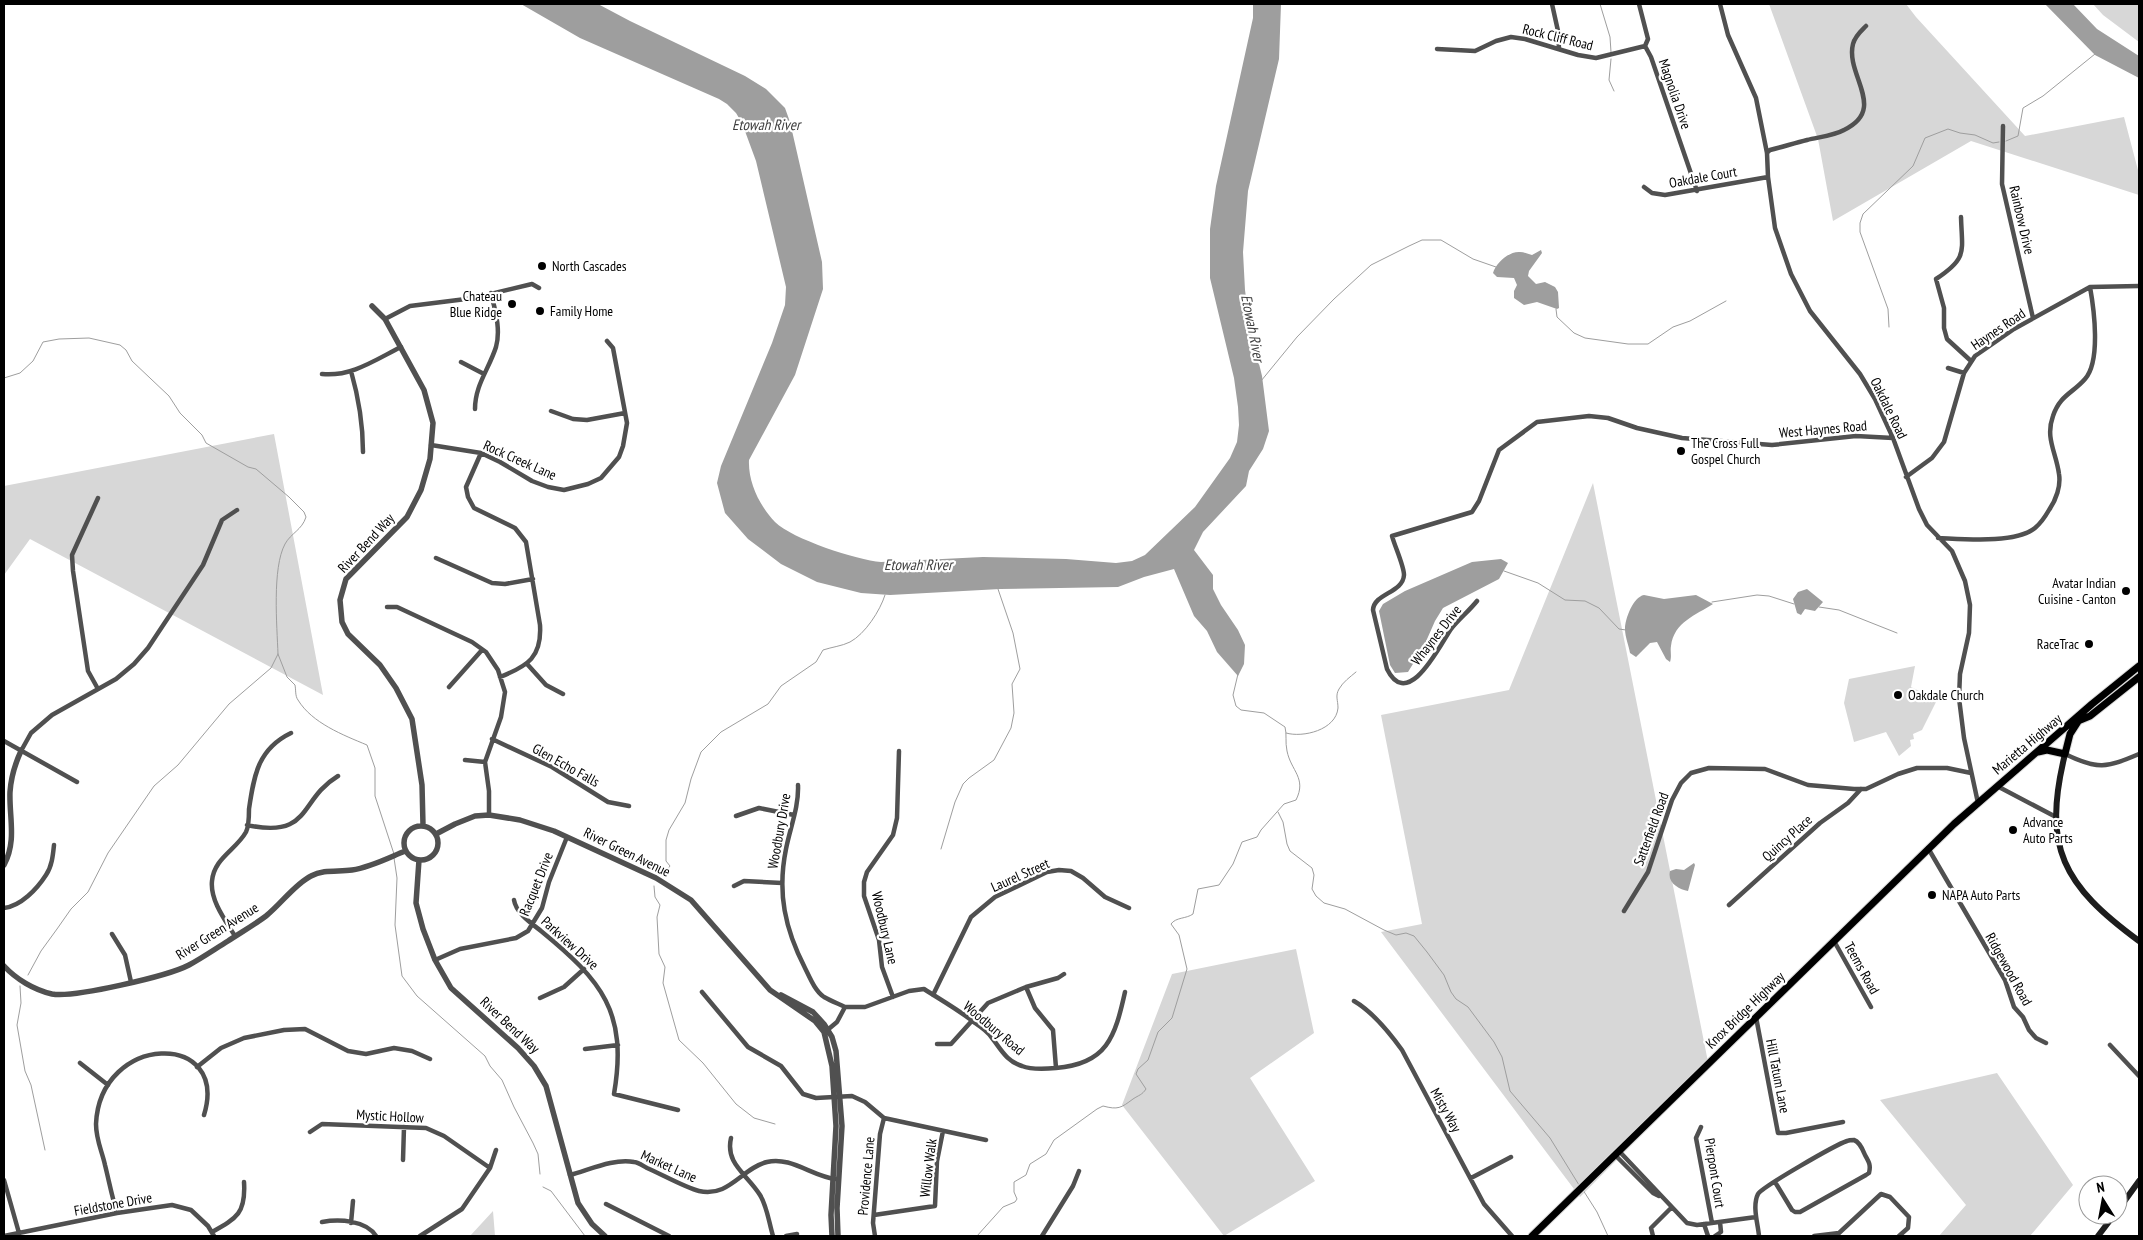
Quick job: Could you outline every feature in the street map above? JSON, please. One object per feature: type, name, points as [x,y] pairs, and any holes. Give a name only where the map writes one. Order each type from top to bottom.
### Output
[{"type":"main road","name":"Marietta Highway","points":[[1978,803],[2092,704],[2139,666]]},
{"type":"main road","name":"Marietta Highway","points":[[2078,721],[2090,716],[2139,677]]},
{"type":"main road","name":"Marietta Highway","points":[[2092,704],[2070,734],[2057,786],[2056,816],[2059,845],[2077,884],[2108,917],[2139,941]]},
{"type":"main road","points":[[2037,752],[2047,750],[2065,754]]},
{"type":"main road","name":"Knox Bridge Highway","points":[[1532,1236],[1928,848],[1978,803]]},
{"type":"main road","points":[[2128,1196],[2139,1181]]},
{"type":"main road","points":[[2098,1236],[2106,1225]]},
{"type":"street","points":[[1552,4],[1558,32],[1559,49]]},
{"type":"street","name":"Magnolia Drive","points":[[1639,4],[1648,40],[1645,46],[1651,57],[1697,190]]},
{"type":"street","name":"Oakdale Road","points":[[1720,4],[1728,35],[1756,98],[1767,153],[1768,177],[1775,228],[1791,274],[1813,315],[1844,353],[1870,390],[1893,438],[1906,477],[1927,525],[1952,551],[1960,566],[1969,594],[1968,633],[1960,674],[1959,698],[1971,773],[1978,803]]},
{"type":"street","points":[[1767,153],[1770,150],[1842,131],[1859,119],[1863,113],[1863,92],[1855,71],[1852,50],[1857,36],[1866,26]]},
{"type":"street","name":"Rock Cliff Road","points":[[1437,49],[1475,51],[1496,41],[1511,37],[1525,39],[1578,56],[1596,58],[1645,46]]},
{"type":"street","name":"Rainbow Drive","points":[[2003,126],[2002,184],[2033,318]]},
{"type":"street","name":"Oakdale Court","points":[[1644,187],[1652,193],[1665,195],[1768,177]]},
{"type":"street","points":[[1962,217],[1960,257],[1952,269],[1936,279],[1944,308],[1944,328],[1947,339],[1971,362]]},
{"type":"street","points":[[385,319],[410,306],[474,298],[532,284],[539,288]]},
{"type":"street","name":"Haynes Road","points":[[1906,477],[1932,458],[1944,442],[1964,373],[1971,362],[1997,340],[2090,287],[2139,286]]},
{"type":"street","points":[[1938,538],[1985,538],[2025,533],[2040,523],[2052,505],[2060,478],[2049,428],[2055,411],[2061,402],[2071,390],[2086,379],[2091,369],[2094,350],[2094,322],[2090,287]]},
{"type":"street","points":[[475,409],[475,394],[496,345],[498,320],[490,293]]},
{"type":"street","name":"River Bend Way","points":[[372,306],[385,319],[424,390],[433,423],[430,459],[421,490],[407,517],[346,579],[340,600],[342,622],[348,634],[380,665],[396,688],[412,719],[422,785],[422,826]]},
{"type":"street","name":"Rock Creek Lane","points":[[431,445],[480,453],[548,487],[564,490],[576,488],[601,478],[619,457],[627,423],[613,348],[607,341]]},
{"type":"street","points":[[322,374],[335,375],[351,372],[401,347]]},
{"type":"street","points":[[461,362],[484,374]]},
{"type":"street","points":[[1948,368],[1964,373]]},
{"type":"street","points":[[351,372],[361,408],[363,452]]},
{"type":"street","points":[[551,411],[573,419],[587,420],[625,413]]},
{"type":"street","name":"West Haynes Road","points":[[1392,536],[1472,512],[1479,501],[1499,450],[1537,422],[1588,416],[1608,418],[1637,428],[1682,438],[1772,445],[1856,436],[1893,438]]},
{"type":"street","points":[[480,453],[466,487],[468,498],[474,508],[515,528],[526,542],[541,639],[536,653],[528,665],[500,677]]},
{"type":"street","points":[[98,498],[72,555],[88,671],[98,689]]},
{"type":"street","points":[[4,865],[11,843],[12,826],[7,803],[13,769],[20,750],[31,733],[52,715],[116,679],[134,664],[148,648],[202,565],[222,520],[237,510]]},
{"type":"street","name":"Whaynes Drive","points":[[1392,536],[1404,576],[1401,583],[1394,590],[1376,602],[1373,610],[1386,669],[1394,680],[1406,682],[1418,676],[1428,665],[1452,628],[1477,601]]},
{"type":"street","points":[[436,558],[492,583],[505,584],[532,579]]},
{"type":"street","points":[[387,607],[398,607],[472,642],[482,650],[498,670],[504,692],[502,717],[492,739],[485,762],[489,791],[489,815]]},
{"type":"street","points":[[448,687],[482,650]]},
{"type":"street","points":[[528,665],[546,685],[562,694]]},
{"type":"street","points":[[234,936],[212,894],[212,879],[216,864],[238,843],[247,830],[255,774],[266,751],[276,740],[291,733]]},
{"type":"street","name":"Glen Echo Falls","points":[[492,739],[552,767],[608,802],[630,806]]},
{"type":"street","points":[[4,741],[78,782]]},
{"type":"street","name":"Woodbury Lane","points":[[893,997],[882,967],[879,940],[864,896],[864,882],[867,872],[892,835],[897,818],[899,751]]},
{"type":"street","points":[[2065,754],[2087,764],[2099,766],[2116,764],[2139,754]]},
{"type":"street","points":[[465,760],[485,762]]},
{"type":"street","name":"Satterfield Road","points":[[1624,911],[1648,872],[1672,800],[1681,784],[1691,773],[1709,768],[1764,769],[1808,785],[1861,789],[1874,786],[1898,774],[1917,768],[1948,768],[1971,773]]},
{"type":"street","points":[[247,825],[267,829],[282,828],[295,821],[308,810],[325,784],[338,776]]},
{"type":"street","name":"Woodbury Drive","points":[[798,785],[799,798],[786,850],[782,883],[786,918],[792,942],[812,982],[823,996],[845,1007]]},
{"type":"street","points":[[1997,786],[2056,816]]},
{"type":"street","name":"Quincy Place","points":[[1728,905],[1820,823],[1848,803],[1861,789]]},
{"type":"street","points":[[736,816],[759,808],[794,815]]},
{"type":"street","name":"River Green Avenue","points":[[436,834],[475,816],[489,815],[520,820],[568,837],[656,878],[691,900],[770,990],[812,1012],[826,1031],[836,1052],[837,1098],[842,1126],[832,1236]]},
{"type":"street","points":[[422,826],[433,830],[436,834],[438,845],[430,858],[419,860],[409,855],[406,851],[404,840],[408,831],[412,828],[422,826]]},
{"type":"street","name":"Racquet Drive","points":[[435,960],[460,949],[516,938],[533,925],[542,908],[549,882],[568,837]]},
{"type":"street","points":[[4,908],[22,902],[47,875],[53,859],[54,845]]},
{"type":"street","name":"Ridgewood Road","points":[[1928,848],[2005,980],[2014,1006],[2023,1017],[2028,1030],[2046,1044]]},
{"type":"street","name":"River Green Avenue","points":[[4,966],[10,973],[31,986],[53,994],[75,993],[166,975],[190,965],[265,917],[287,898],[300,882],[312,875],[372,866],[406,851]]},
{"type":"street","name":"River Bend Way","points":[[419,860],[416,903],[423,929],[435,960],[451,988],[518,1048],[534,1066],[546,1086],[578,1203],[592,1224],[604,1236]]},
{"type":"street","name":"Laurel Street","points":[[933,995],[971,917],[995,897],[1047,872],[1071,871],[1083,878],[1105,897],[1129,908]]},
{"type":"street","points":[[734,886],[744,881],[782,883]]},
{"type":"street","name":"Parkview Drive","points":[[514,900],[515,905],[533,925],[584,969],[607,1001],[618,1045],[619,1064],[614,1094],[678,1110]]},
{"type":"street","points":[[112,934],[125,955],[131,982]]},
{"type":"street","name":"Teems Road","points":[[1834,941],[1871,1007]]},
{"type":"street","points":[[540,998],[564,987],[584,969]]},
{"type":"street","points":[[937,1044],[952,1044],[988,1004],[1026,987],[1058,978],[1064,974]]},
{"type":"street","points":[[1026,987],[1035,1008],[1053,1030],[1056,1068]]},
{"type":"street","name":"Woodbury Road","points":[[845,1007],[865,1007],[924,989],[973,1021],[992,1037],[1002,1054],[1022,1066],[1056,1068],[1080,1064],[1093,1058],[1106,1046],[1118,1024],[1125,992]]},
{"type":"street","points":[[702,992],[748,1047],[781,1066],[803,1094],[816,1098],[852,1096],[865,1102],[884,1118],[986,1140]]},
{"type":"street","name":"Misty Way","points":[[1354,1001],[1362,1005],[1390,1034],[1402,1050],[1484,1204],[1512,1236]]},
{"type":"street","points":[[826,1031],[837,1022],[845,1007]]},
{"type":"street","name":"Hill Tatum Lane","points":[[1756,1017],[1778,1132],[1786,1133],[1843,1122]]},
{"type":"street","points":[[197,1067],[220,1048],[244,1038],[282,1030],[305,1029],[348,1051],[366,1054],[394,1048],[412,1050],[430,1059]]},
{"type":"street","points":[[585,1049],[618,1045]]},
{"type":"street","points":[[2110,1045],[2139,1076]]},
{"type":"street","points":[[117,1213],[105,1164],[97,1142],[96,1123],[103,1093],[115,1074],[141,1057],[166,1053],[188,1057],[202,1072],[209,1091],[204,1115]]},
{"type":"street","points":[[80,1063],[108,1085]]},
{"type":"street","name":"Providence Lane","points":[[875,1236],[874,1215],[880,1134],[884,1118]]},
{"type":"street","name":"Mystic Hollow","points":[[310,1132],[322,1124],[426,1128],[444,1136],[490,1168]]},
{"type":"street","points":[[403,1160],[404,1127]]},
{"type":"street","name":"Pierpont Court","points":[[1701,1127],[1696,1138],[1712,1223]]},
{"type":"street","name":"Willow Walk","points":[[874,1215],[935,1206],[937,1161],[943,1131]]},
{"type":"street","points":[[731,1138],[728,1149],[732,1159],[761,1196],[773,1236]]},
{"type":"street","points":[[1759,1236],[1756,1217],[1757,1196],[1761,1190],[1848,1140],[1853,1140],[1860,1144],[1871,1168],[1866,1175],[1800,1212],[1792,1210],[1775,1182]]},
{"type":"street","points":[[420,1236],[462,1209],[490,1168],[496,1150]]},
{"type":"street","points":[[1616,1153],[1652,1193],[1659,1196],[1687,1223],[1697,1226],[1756,1217]]},
{"type":"street","points":[[1471,1178],[1511,1157]]},
{"type":"street","name":"Market Lane","points":[[570,1175],[621,1161],[635,1162],[699,1191],[712,1192],[728,1188],[755,1166],[768,1161],[786,1162],[836,1179]]},
{"type":"street","points":[[1042,1236],[1073,1186],[1079,1172]]},
{"type":"street","name":"River Green Avenue","points":[[836,1179],[838,1236]]},
{"type":"street","points":[[4,1180],[19,1233]]},
{"type":"street","points":[[213,1234],[233,1220],[241,1211],[245,1199],[244,1182]]},
{"type":"street","points":[[1814,1236],[1839,1233],[1881,1194],[1890,1197],[1909,1218],[1908,1228],[1898,1236]]},
{"type":"street","points":[[351,1223],[352,1201]]},
{"type":"street","points":[[606,1204],[669,1236]]},
{"type":"street","name":"Fieldstone Drive","points":[[4,1236],[117,1213],[172,1205],[191,1210],[208,1226],[213,1234]]},
{"type":"street","points":[[1653,1236],[1651,1228],[1671,1208]]},
{"type":"street","points":[[322,1222],[331,1220],[362,1224],[372,1230],[376,1236]]},
{"type":"street","points":[[1716,1236],[1721,1232],[1720,1222]]},
{"type":"street","points":[[1704,1224],[1708,1236]]},
{"type":"street","points":[[786,1236],[797,1234]]},
{"type":"shaded area","points":[[1769,4],[1906,4],[2025,136],[2124,117],[2139,174],[2139,195],[1971,141],[1833,221],[1818,139]]},
{"type":"shaded area","points":[[2093,4],[2139,4],[2139,42],[2103,15]]},
{"type":"shaded area","points":[[274,434],[323,695],[30,539],[4,575],[4,486]]},
{"type":"shaded area","points":[[1593,483],[1709,1067],[1580,1197],[1381,932],[1422,924],[1381,715],[1509,690]]},
{"type":"shaded area","points":[[1915,666],[1911,687],[1937,700],[1922,730],[1913,734],[1914,739],[1910,740],[1911,746],[1899,756],[1886,732],[1854,742],[1844,703],[1849,679]]},
{"type":"shaded area","points":[[1296,949],[1314,1033],[1250,1078],[1315,1181],[1224,1236],[1122,1105],[1172,974]]},
{"type":"shaded area","points":[[1997,1073],[2073,1185],[2030,1236],[1939,1236],[1966,1205],[1880,1100]]},
{"type":"shaded area","points":[[493,1211],[495,1236],[470,1236]]},
{"type":"water","name":"Etowah River","points":[[521,4],[598,4],[745,76],[766,89],[785,108],[790,122],[822,262],[823,289],[795,375],[749,460],[750,477],[759,501],[775,522],[783,529],[825,548],[881,562],[983,557],[1066,559],[1116,563],[1132,561],[1145,555],[1195,507],[1230,458],[1237,442],[1239,425],[1234,378],[1210,278],[1210,229],[1216,186],[1253,18],[1253,4],[1281,4],[1279,59],[1248,191],[1243,252],[1245,290],[1250,327],[1262,376],[1269,431],[1263,449],[1249,471],[1246,486],[1203,532],[1194,550],[1213,575],[1213,589],[1245,645],[1244,664],[1238,676],[1217,652],[1207,631],[1194,616],[1174,569],[1144,577],[1118,587],[1000,589],[890,595],[861,593],[817,582],[781,564],[748,539],[725,513],[717,483],[721,466],[772,343],[785,305],[786,287],[756,161],[742,123],[736,113],[719,99],[580,38]]},
{"type":"water","points":[[2045,4],[2073,4],[2097,29],[2139,56],[2139,78],[2095,55]]},
{"type":"water","points":[[1541,250],[1542,253],[1529,271],[1528,276],[1536,284],[1545,282],[1555,287],[1558,292],[1559,308],[1557,309],[1537,302],[1524,305],[1514,298],[1514,291],[1517,285],[1514,278],[1497,277],[1493,273],[1500,262],[1512,253],[1522,252],[1532,255]]},
{"type":"water","points":[[1501,559],[1508,563],[1499,579],[1443,608],[1424,646],[1408,672],[1395,673],[1390,665],[1379,611],[1383,604],[1405,591],[1472,562]]},
{"type":"water","points":[[1807,589],[1823,602],[1815,611],[1805,609],[1801,615],[1797,613],[1793,599],[1798,592]]},
{"type":"water","points":[[1644,595],[1664,599],[1696,595],[1713,604],[1687,620],[1676,631],[1671,646],[1670,662],[1666,659],[1657,642],[1650,643],[1636,657],[1630,653],[1625,632],[1626,620],[1633,604]]},
{"type":"water","points":[[1694,863],[1688,891],[1674,885],[1670,879],[1670,871],[1676,869],[1684,870]]},
{"type":"waterway","points":[[1600,4],[1610,37],[1611,52]]},
{"type":"waterway","points":[[2006,141],[2018,136],[2023,108],[2043,96],[2095,54]]},
{"type":"waterway","points":[[1611,59],[1609,80],[1614,91]]},
{"type":"waterway","points":[[1889,327],[1888,309],[1860,232],[1863,214],[1913,166],[1925,138],[1948,129],[1975,135],[1993,143],[1999,142]]},
{"type":"waterway","points":[[1261,381],[1297,337],[1371,265],[1409,246],[1422,240],[1441,240],[1473,259],[1496,267]]},
{"type":"waterway","points":[[1556,309],[1557,317],[1574,333],[1585,338],[1628,344],[1648,344],[1673,327],[1690,321],[1726,301]]},
{"type":"waterway","points":[[4,378],[20,373],[33,361],[43,342],[59,339],[89,338],[120,345],[126,350],[132,361],[169,396],[180,413],[202,435],[206,443],[248,467],[256,469],[289,497],[304,512],[306,517],[302,525],[287,540],[281,554],[278,567],[276,598],[278,654],[271,668],[229,704],[178,765],[154,786],[108,853],[88,892],[71,909],[41,951],[28,975]]},
{"type":"waterway","points":[[1504,571],[1538,583],[1565,600],[1585,601],[1599,608],[1619,629],[1626,630]]},
{"type":"waterway","points":[[941,849],[955,802],[963,784],[994,760],[1011,728],[1014,713],[1012,684],[1020,669],[1013,633],[998,589]]},
{"type":"waterway","points":[[663,875],[670,866],[666,861],[666,840],[669,830],[685,803],[701,752],[721,732],[768,704],[781,686],[816,662],[823,650],[847,643],[861,634],[880,608],[885,595]]},
{"type":"waterway","points":[[1712,602],[1757,595],[1769,596],[1794,604]]},
{"type":"waterway","points":[[1819,607],[1839,610],[1897,633]]},
{"type":"waterway","points":[[278,654],[287,677],[295,685],[297,698],[304,708],[320,722],[367,745],[375,768],[375,796],[394,854]]},
{"type":"waterway","points":[[1286,733],[1301,734],[1318,731],[1331,722],[1336,716],[1338,708],[1338,691],[1356,672]]},
{"type":"waterway","points":[[977,1236],[1003,1207],[1015,1202],[1017,1199],[1014,1192],[1014,1182],[1026,1175],[1030,1164],[1046,1154],[1054,1140],[1097,1109],[1103,1106],[1112,1108],[1122,1106],[1142,1094],[1146,1089],[1136,1074],[1138,1069],[1148,1060],[1158,1032],[1172,1018],[1187,969],[1179,935],[1171,924],[1176,920],[1193,914],[1198,889],[1219,885],[1233,864],[1242,842],[1257,837],[1284,804],[1296,800],[1300,786],[1287,751],[1285,727],[1264,713],[1241,710],[1236,706],[1233,695],[1238,674]]},
{"type":"waterway","points":[[1278,812],[1283,822],[1290,851],[1312,868],[1314,875],[1312,889],[1316,896],[1324,903],[1345,909],[1396,935],[1406,933],[1414,936],[1427,952],[1444,975],[1456,999],[1468,1007],[1494,1042],[1502,1057],[1510,1091],[1550,1138],[1579,1185]]},
{"type":"waterway","points":[[394,858],[397,878],[395,925],[402,976],[417,996],[485,1056],[490,1066],[502,1080],[538,1154],[540,1174]]},
{"type":"waterway","points":[[654,886],[655,897],[660,905],[657,917],[659,954],[665,967],[663,983],[679,1040],[703,1063],[736,1104],[754,1118],[775,1124]]},
{"type":"waterway","points":[[20,986],[21,1003],[17,1025],[25,1071],[31,1085],[45,1150]]},
{"type":"waterway","points":[[543,1187],[551,1191],[585,1236]]},
{"type":"waterway","points":[[1583,1190],[1597,1212],[1608,1236]]},
{"type":"place","name":"North Cascades","points":[[542,266]]},
{"type":"place","name":"Chateau Blue Ridge","points":[[512,304]]},
{"type":"place","name":"Family Home","points":[[540,311]]},
{"type":"place","name":"The Cross Full Gospel Church","points":[[1681,451]]},
{"type":"place","name":"Avatar Indian Cuisine - Canton","points":[[2126,591]]},
{"type":"place","name":"RaceTrac","points":[[2089,644]]},
{"type":"place","name":"Oakdale Church","points":[[1898,695]]},
{"type":"place","name":"Advance Auto Parts","points":[[2013,830]]},
{"type":"place","name":"NAPA Auto Parts","points":[[1932,895]]}]
